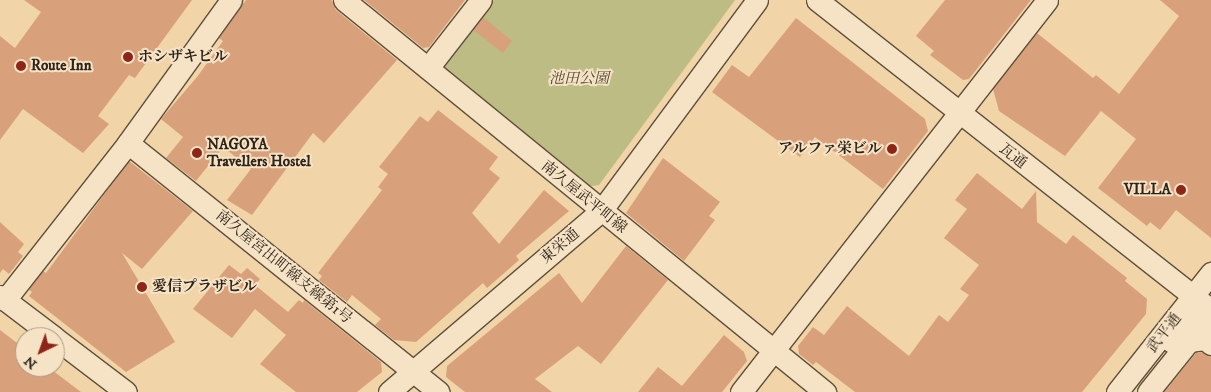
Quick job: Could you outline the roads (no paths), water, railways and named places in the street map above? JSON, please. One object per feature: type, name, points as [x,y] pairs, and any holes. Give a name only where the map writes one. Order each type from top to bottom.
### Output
[{"type":"street","points":[[41,327],[2,298],[128,143],[231,0]]},
{"type":"street","name":"南久屋武平町線","points":[[344,0],[825,392]]},
{"type":"street","points":[[428,68],[481,0]]},
{"type":"street","name":"東栄通","points":[[389,392],[601,211],[757,0]]},
{"type":"street","name":"瓦通","points":[[817,0],[958,113],[1211,310]]},
{"type":"street","points":[[742,392],[1047,0]]},
{"type":"street","name":"南久屋宮出町線支線第1号","points":[[128,143],[439,392]]},
{"type":"street","name":"武平通","points":[[1117,392],[1211,273]]},
{"type":"street","points":[[1133,392],[1188,323],[1198,320],[1211,326]]},
{"type":"street","points":[[1148,392],[1189,341],[1204,338],[1211,344]]},
{"type":"street","points":[[65,345],[126,392]]},
{"type":"place","name":"ホシザキビル","points":[[128,57]]},
{"type":"place","name":"Route Inn","points":[[21,66]]},
{"type":"place","name":"アルファ栄ビル","points":[[892,149]]},
{"type":"place","name":"NAGOYA Travellers Hostel","points":[[197,153]]},
{"type":"place","name":"VILLA","points":[[1181,190]]},
{"type":"place","name":"愛信プラザビル","points":[[142,287]]},
{"type":"park label","name":"池田公園","points":[[579,79]]}]
